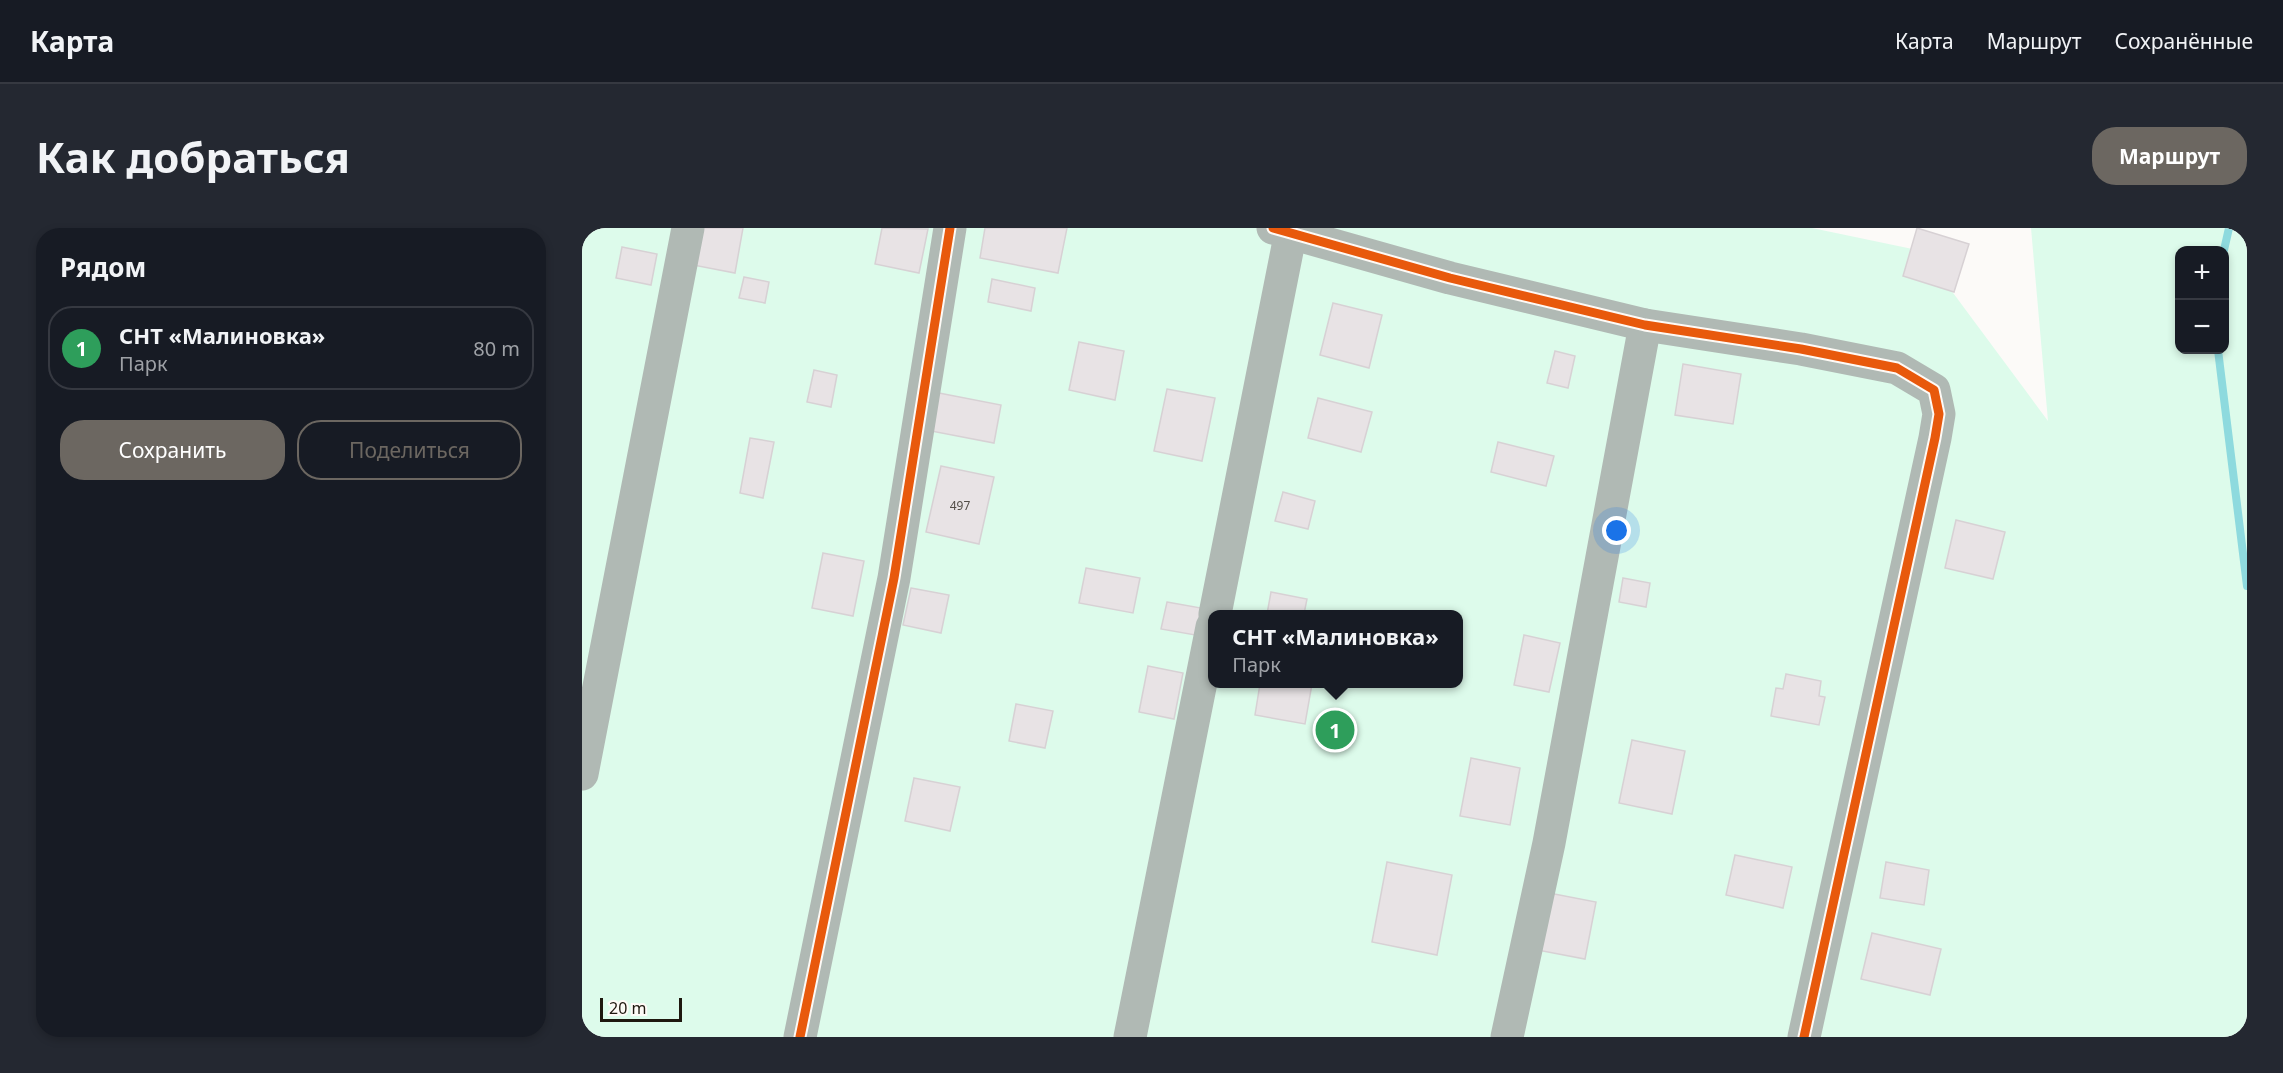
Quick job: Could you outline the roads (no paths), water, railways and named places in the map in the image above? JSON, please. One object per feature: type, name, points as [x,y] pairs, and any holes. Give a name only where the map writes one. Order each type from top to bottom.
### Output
[{"type":"street","points":[[582,774],[688,228]]},
{"type":"street","points":[[800,1037],[894,578],[950,228]]},
{"type":"street","points":[[1216,610],[1282,230],[1450,278],[1645,325],[1801,349],[1897,368],[1934,390],[1939,414],[1935,438],[1818,960],[1804,1037]]},
{"type":"street","points":[[1507,1037],[1549,843],[1645,325]]},
{"type":"street","points":[[1130,1037],[1208,647]]},
{"type":"waterway","points":[[2225,246],[2229,228]]},
{"type":"waterway","points":[[2218,354],[2247,586]]},
{"type":"place","name":"СНТ «Малиновка»","points":[[1335,730]]}]
